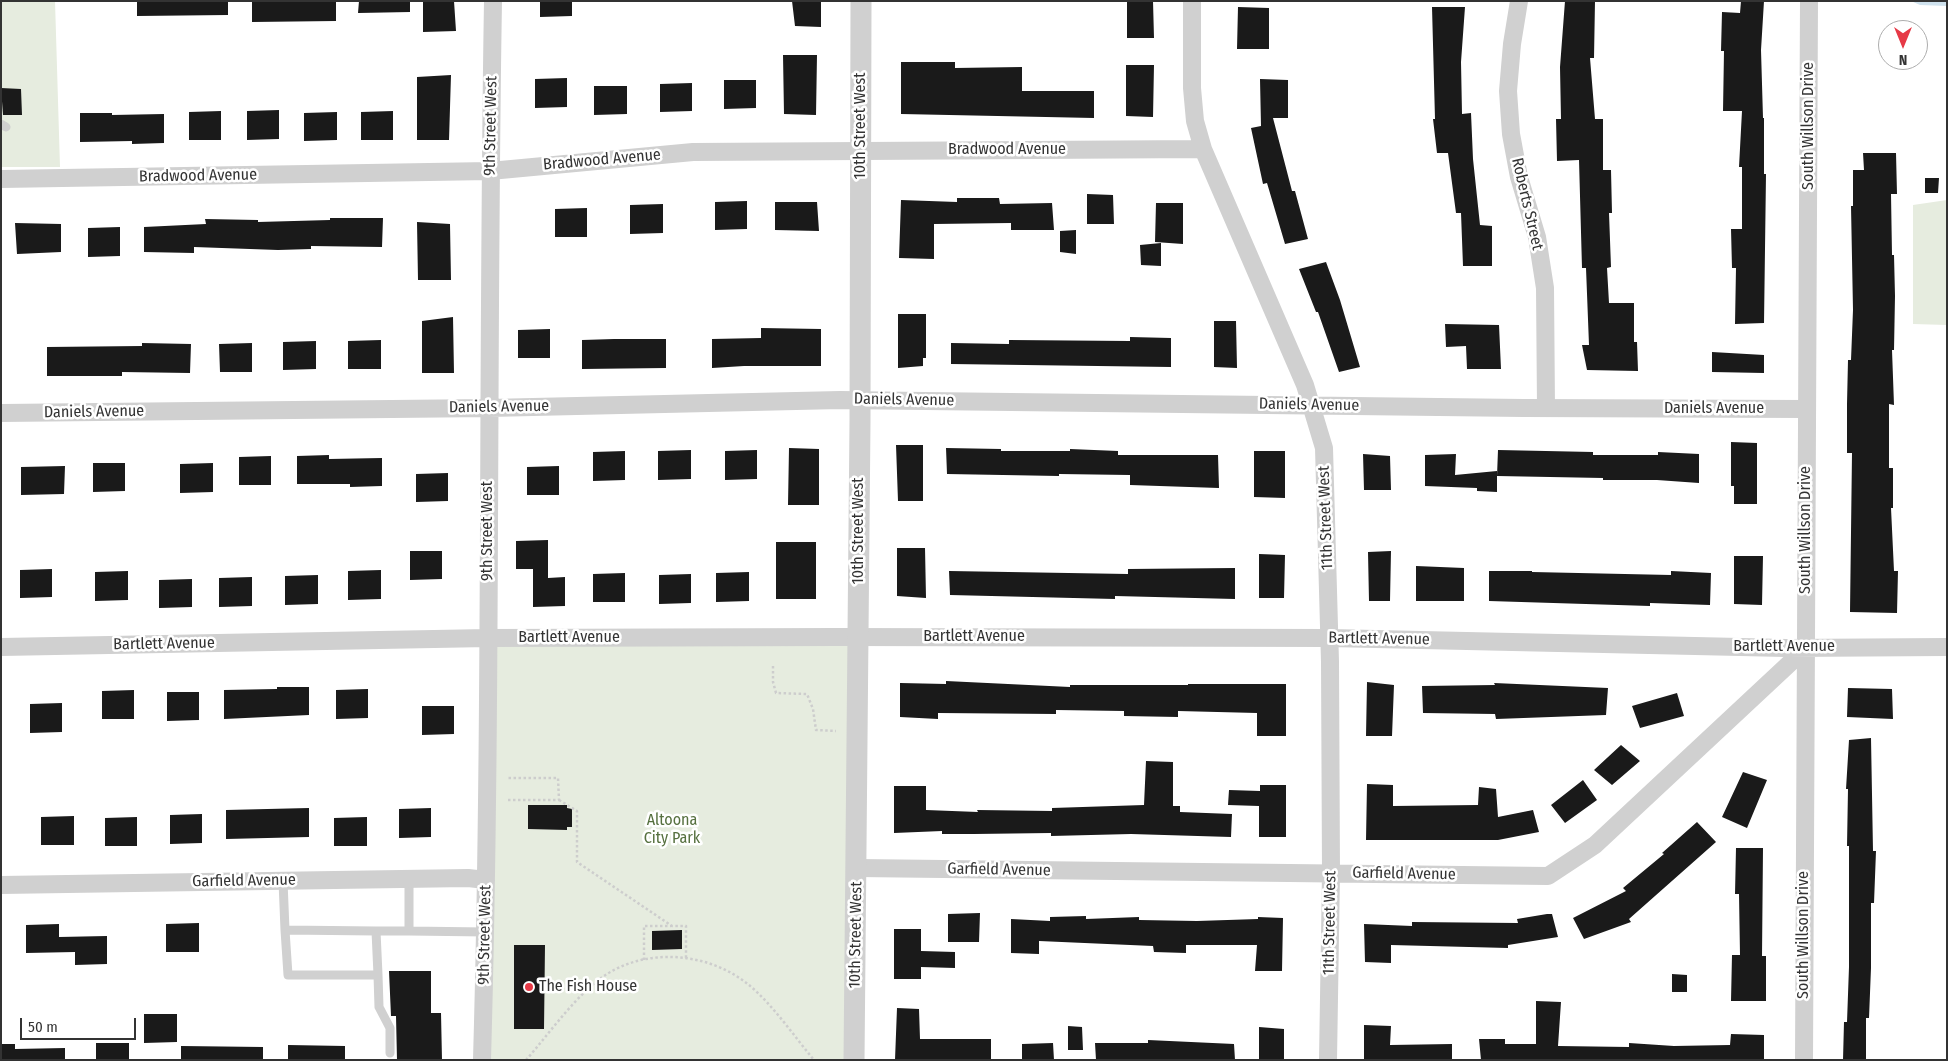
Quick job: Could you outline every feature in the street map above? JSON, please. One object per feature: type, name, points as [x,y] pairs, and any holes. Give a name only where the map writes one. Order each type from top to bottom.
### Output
[{"type":"street","name":"9th Street West","points":[[482,1060],[486,932],[490,171],[493,1]]},
{"type":"street","name":"10th Street West","points":[[854,1060],[857,868],[861,1]]},
{"type":"street","name":"11th Street West","points":[[1192,1],[1192,88],[1195,121],[1203,149],[1305,385],[1324,448],[1330,638],[1331,873],[1328,1060]]},
{"type":"street","name":"Roberts Street","points":[[1518,1],[1508,91],[1511,134],[1519,177],[1537,237],[1545,288],[1546,408]]},
{"type":"street","name":"South Willson Drive","points":[[1804,1060],[1809,1]]},
{"type":"street","name":"Bradwood Avenue","points":[[1,179],[490,171],[693,152],[1203,149]]},
{"type":"street","name":"Daniels Avenue","points":[[1,413],[489,408],[860,400],[1807,409]]},
{"type":"street","name":"Bartlett Avenue","points":[[1,647],[488,638],[858,637],[1330,638],[1805,648],[1947,647]]},
{"type":"street","name":"Garfield Avenue","points":[[857,868],[1548,876],[1595,845],[1805,648]]},
{"type":"street","name":"Garfield Avenue","points":[[1,886],[409,879],[486,880]]},
{"type":"lane","points":[[409,879],[410,931]]},
{"type":"lane","points":[[283,881],[288,975],[378,975]]},
{"type":"lane","points":[[285,930],[486,932]]},
{"type":"lane","points":[[376,931],[379,1007],[390,1028],[390,1053]]},
{"type":"path","points":[[772,666],[776,693],[806,694],[813,709],[816,730],[836,731]]},
{"type":"path","points":[[508,778],[558,778],[559,800]]},
{"type":"path","points":[[508,800],[559,800],[577,811],[577,862],[672,926]]},
{"type":"path","points":[[644,960],[644,926],[686,926],[686,958]]},
{"type":"path","points":[[526,1060],[590,987],[606,974],[620,967],[658,957],[697,959],[718,966],[748,984],[759,994],[814,1060]]},
{"type":"green space","points":[[1,1],[55,1],[60,167],[1,167]]},
{"type":"green space","points":[[1947,200],[1947,325],[1913,324],[1913,205]]},
{"type":"green space","name":"Altoona City Park","points":[[858,637],[854,1060],[482,1060],[488,638]]},
{"type":"water","points":[[1911,1],[1947,1],[1947,6],[1920,5]]},
{"type":"building","points":[[137,1],[228,1],[228,15],[137,16]]},
{"type":"building","points":[[252,1],[336,1],[336,21],[252,22]]},
{"type":"building","points":[[359,1],[410,1],[410,12],[358,13]]},
{"type":"building","points":[[423,1],[454,1],[456,31],[423,32]]},
{"type":"building","points":[[540,1],[572,1],[572,16],[540,17]]},
{"type":"building","points":[[792,1],[821,1],[821,27],[795,26]]},
{"type":"building","points":[[1127,1],[1153,1],[1154,38],[1127,38]]},
{"type":"building","points":[[1565,1],[1595,1],[1594,58],[1590,58],[1595,119],[1603,119],[1603,170],[1611,170],[1612,213],[1609,213],[1611,267],[1607,268],[1609,303],[1634,303],[1634,342],[1637,342],[1638,371],[1587,370],[1582,345],[1589,345],[1586,268],[1582,268],[1579,160],[1557,161],[1556,119],[1561,119],[1560,67]]},
{"type":"building","points":[[1741,1],[1764,1],[1761,50],[1764,174],[1766,174],[1764,323],[1735,324],[1736,268],[1732,268],[1731,229],[1742,229],[1742,167],[1739,167],[1742,111],[1723,111],[1724,51],[1721,51],[1722,12],[1740,13]]},
{"type":"building","points":[[1238,7],[1269,8],[1269,49],[1237,49]]},
{"type":"building","points":[[1432,7],[1465,7],[1461,62],[1462,114],[1471,113],[1473,159],[1480,225],[1492,226],[1492,266],[1463,266],[1461,213],[1456,213],[1448,153],[1437,153],[1433,119],[1435,119]]},
{"type":"building","points":[[783,55],[817,55],[816,115],[784,114]]},
{"type":"building","points":[[901,62],[955,62],[955,68],[1022,67],[1022,91],[1094,91],[1094,118],[901,114]]},
{"type":"building","points":[[1126,65],[1154,65],[1153,117],[1126,116]]},
{"type":"building","points":[[451,75],[449,140],[417,140],[417,77]]},
{"type":"building","points":[[567,78],[567,107],[535,108],[535,79]]},
{"type":"building","points":[[1260,79],[1288,80],[1288,118],[1273,118],[1292,191],[1295,191],[1308,239],[1285,244],[1267,183],[1263,184],[1251,128],[1261,126]]},
{"type":"building","points":[[724,80],[756,80],[756,108],[724,109]]},
{"type":"building","points":[[692,83],[692,111],[660,112],[660,84]]},
{"type":"building","points":[[594,86],[627,86],[627,114],[594,115]]},
{"type":"building","points":[[1,88],[21,89],[22,115],[3,115]]},
{"type":"building","points":[[279,110],[279,139],[247,140],[247,111]]},
{"type":"building","points":[[221,111],[221,140],[189,140],[189,112]]},
{"type":"building","points":[[393,111],[393,140],[361,140],[361,112]]},
{"type":"building","points":[[337,112],[337,140],[304,141],[304,113]]},
{"type":"building","points":[[80,113],[112,113],[112,115],[164,114],[164,143],[132,144],[132,141],[80,142]]},
{"type":"building","points":[[1863,153],[1896,153],[1897,194],[1891,194],[1895,296],[1894,350],[1892,350],[1894,405],[1889,404],[1889,468],[1893,468],[1893,508],[1891,508],[1894,571],[1898,571],[1897,613],[1850,612],[1852,453],[1847,453],[1847,404],[1848,360],[1851,360],[1853,310],[1851,206],[1853,206],[1853,170],[1864,170]]},
{"type":"building","points":[[1925,178],[1939,178],[1938,193],[1925,193]]},
{"type":"building","points":[[1087,194],[1113,195],[1114,224],[1087,224]]},
{"type":"building","points":[[957,198],[999,198],[1000,204],[1052,203],[1054,230],[1011,230],[1011,223],[934,224],[934,259],[899,258],[901,200],[957,202]]},
{"type":"building","points":[[747,201],[747,229],[715,230],[715,202]]},
{"type":"building","points":[[775,202],[817,202],[819,231],[775,230]]},
{"type":"building","points":[[1156,203],[1183,203],[1183,244],[1155,242]]},
{"type":"building","points":[[663,204],[663,233],[630,234],[630,205]]},
{"type":"building","points":[[587,208],[587,237],[555,237],[555,209]]},
{"type":"building","points":[[330,218],[383,218],[382,247],[311,246],[311,249],[278,250],[194,247],[194,253],[144,252],[144,227],[206,224],[205,219],[258,220],[258,222],[330,220]]},
{"type":"building","points":[[417,222],[450,224],[451,280],[418,280]]},
{"type":"building","points":[[15,223],[61,224],[61,252],[17,254]]},
{"type":"building","points":[[120,227],[120,256],[88,257],[88,228]]},
{"type":"building","points":[[1076,230],[1076,254],[1060,252],[1060,231]]},
{"type":"building","points":[[1161,243],[1161,266],[1141,265],[1140,245]]},
{"type":"building","points":[[1326,262],[1340,300],[1360,367],[1339,372],[1318,312],[1316,312],[1299,269]]},
{"type":"building","points":[[898,314],[926,314],[926,358],[923,358],[923,366],[898,368]]},
{"type":"building","points":[[453,317],[454,373],[422,373],[422,321]]},
{"type":"building","points":[[1214,321],[1236,321],[1237,368],[1214,367]]},
{"type":"building","points":[[1445,324],[1499,325],[1501,369],[1467,369],[1466,346],[1446,347]]},
{"type":"building","points":[[761,328],[821,329],[821,366],[712,368],[712,339],[761,338]]},
{"type":"building","points":[[550,329],[550,358],[518,358],[518,330]]},
{"type":"building","points":[[1130,337],[1171,338],[1171,367],[951,364],[951,343],[1009,344],[1009,340],[1130,341]]},
{"type":"building","points":[[666,339],[666,368],[582,369],[582,340]]},
{"type":"building","points":[[381,340],[381,369],[348,369],[348,341]]},
{"type":"building","points":[[316,341],[316,369],[283,370],[283,342]]},
{"type":"building","points":[[142,343],[191,344],[190,373],[122,372],[122,376],[47,376],[47,347],[142,346]]},
{"type":"building","points":[[252,343],[252,372],[220,372],[219,344]]},
{"type":"building","points":[[1712,352],[1764,355],[1764,373],[1712,372]]},
{"type":"building","points":[[1731,442],[1757,443],[1757,504],[1734,504],[1734,486],[1731,486]]},
{"type":"building","points":[[896,445],[923,445],[923,501],[898,501]]},
{"type":"building","points":[[789,448],[819,449],[819,505],[788,505]]},
{"type":"building","points":[[946,448],[1001,449],[1001,451],[1070,451],[1070,449],[1118,451],[1118,455],[1218,455],[1219,488],[1130,485],[1130,475],[947,474]]},
{"type":"building","points":[[691,450],[691,479],[658,480],[658,451]]},
{"type":"building","points":[[757,450],[757,479],[725,480],[725,451]]},
{"type":"building","points":[[1498,450],[1593,452],[1593,455],[1658,455],[1658,452],[1699,454],[1699,483],[1657,480],[1603,480],[1603,478],[1497,476]]},
{"type":"building","points":[[625,451],[625,480],[593,481],[593,452]]},
{"type":"building","points":[[1254,451],[1285,451],[1285,498],[1254,497]]},
{"type":"building","points":[[1363,454],[1390,456],[1391,490],[1364,490]]},
{"type":"building","points":[[1456,454],[1455,475],[1497,471],[1497,492],[1477,491],[1477,488],[1425,486],[1425,455]]},
{"type":"building","points":[[329,455],[329,459],[382,458],[382,486],[350,487],[350,484],[297,484],[297,456]]},
{"type":"building","points":[[271,456],[271,485],[239,485],[239,457]]},
{"type":"building","points":[[93,463],[125,463],[125,491],[93,492]]},
{"type":"building","points":[[213,463],[213,492],[180,493],[180,464]]},
{"type":"building","points":[[65,466],[64,494],[21,495],[21,467]]},
{"type":"building","points":[[559,466],[559,495],[527,495],[527,467]]},
{"type":"building","points":[[448,473],[448,501],[416,502],[416,474]]},
{"type":"building","points":[[548,540],[548,578],[565,577],[565,606],[533,607],[533,569],[516,569],[516,541]]},
{"type":"building","points":[[776,542],[816,542],[816,599],[776,599]]},
{"type":"building","points":[[897,548],[925,548],[926,598],[897,596]]},
{"type":"building","points":[[410,551],[442,551],[442,579],[410,580]]},
{"type":"building","points":[[1391,551],[1390,601],[1369,601],[1368,552]]},
{"type":"building","points":[[1259,554],[1285,555],[1284,598],[1259,598]]},
{"type":"building","points":[[1734,556],[1763,556],[1762,605],[1734,604]]},
{"type":"building","points":[[1416,566],[1464,568],[1464,601],[1416,601]]},
{"type":"building","points":[[1235,568],[1235,599],[1115,596],[1115,599],[950,595],[949,571],[1128,574],[1128,569]]},
{"type":"building","points":[[52,569],[52,597],[20,598],[20,570]]},
{"type":"building","points":[[381,570],[381,599],[348,600],[348,571]]},
{"type":"building","points":[[128,571],[128,600],[95,601],[95,572]]},
{"type":"building","points":[[1489,571],[1671,575],[1671,571],[1711,573],[1710,605],[1650,603],[1650,606],[1489,601]]},
{"type":"building","points":[[749,572],[749,601],[716,602],[716,573]]},
{"type":"building","points":[[625,573],[625,602],[593,602],[593,574]]},
{"type":"building","points":[[691,574],[691,603],[659,604],[659,575]]},
{"type":"building","points":[[318,575],[318,604],[285,605],[285,576]]},
{"type":"building","points":[[252,577],[252,606],[219,607],[219,578]]},
{"type":"building","points":[[192,579],[192,607],[159,608],[159,580]]},
{"type":"building","points":[[946,681],[1070,687],[1070,685],[1286,684],[1286,736],[1257,736],[1257,713],[1178,711],[1178,717],[1124,716],[1124,711],[1056,710],[1056,714],[938,713],[938,719],[900,717],[900,683],[946,684]]},
{"type":"building","points":[[1367,682],[1394,685],[1392,736],[1366,736]]},
{"type":"building","points":[[1494,683],[1608,688],[1606,715],[1496,719],[1495,714],[1423,713],[1422,686],[1495,685]]},
{"type":"building","points":[[277,687],[309,687],[309,715],[224,719],[224,690],[277,689]]},
{"type":"building","points":[[1848,688],[1892,689],[1893,719],[1847,717]]},
{"type":"building","points":[[368,689],[368,718],[336,719],[336,690]]},
{"type":"building","points":[[134,690],[134,719],[102,719],[102,691]]},
{"type":"building","points":[[167,692],[199,692],[199,720],[167,721]]},
{"type":"building","points":[[1677,693],[1684,716],[1640,728],[1632,706]]},
{"type":"building","points":[[62,703],[62,732],[30,733],[30,704]]},
{"type":"building","points":[[422,706],[454,706],[454,734],[422,735]]},
{"type":"building","points":[[1871,738],[1873,851],[1876,851],[1874,903],[1871,903],[1871,968],[1869,1018],[1866,1018],[1866,1060],[1843,1060],[1844,1022],[1847,1022],[1849,967],[1849,846],[1847,846],[1848,789],[1846,789],[1849,740]]},
{"type":"building","points":[[1621,745],[1640,761],[1612,785],[1594,770]]},
{"type":"building","points":[[1146,761],[1173,762],[1173,806],[1180,806],[1180,812],[1232,814],[1231,837],[1131,834],[1051,836],[1051,833],[942,834],[942,831],[894,833],[894,786],[926,786],[926,810],[978,812],[977,810],[1052,811],[1052,808],[1144,805]]},
{"type":"building","points":[[1743,772],[1767,780],[1747,828],[1722,817]]},
{"type":"building","points":[[1583,780],[1597,800],[1565,823],[1551,805]]},
{"type":"building","points":[[1367,784],[1393,785],[1393,806],[1478,805],[1479,787],[1496,789],[1498,817],[1533,810],[1539,832],[1498,840],[1366,840]]},
{"type":"building","points":[[1260,785],[1286,785],[1286,837],[1259,837],[1259,806],[1228,805],[1229,790],[1260,791]]},
{"type":"building","points":[[528,805],[567,805],[567,808],[572,809],[572,827],[567,827],[567,830],[528,829]]},
{"type":"building","points":[[309,808],[309,837],[226,839],[226,810]]},
{"type":"building","points":[[431,808],[431,837],[399,838],[399,809]]},
{"type":"building","points":[[202,814],[202,843],[170,844],[170,815]]},
{"type":"building","points":[[74,816],[74,845],[41,845],[41,817]]},
{"type":"building","points":[[137,817],[137,846],[105,846],[105,818]]},
{"type":"building","points":[[367,817],[367,846],[334,846],[334,818]]},
{"type":"building","points":[[1697,822],[1716,842],[1629,919],[1631,922],[1584,939],[1573,918],[1626,891],[1623,888],[1664,854],[1662,853]]},
{"type":"building","points":[[1736,848],[1763,848],[1762,956],[1766,956],[1766,1001],[1731,1001],[1732,955],[1740,955],[1739,894],[1735,894]]},
{"type":"building","points":[[980,913],[979,942],[948,942],[948,914]]},
{"type":"building","points":[[1552,914],[1558,937],[1508,945],[1508,948],[1391,945],[1391,963],[1365,962],[1364,924],[1412,926],[1412,922],[1518,923],[1517,919]]},
{"type":"building","points":[[1086,916],[1086,919],[1139,917],[1139,920],[1197,921],[1258,919],[1258,917],[1283,918],[1282,971],[1255,971],[1257,945],[1186,945],[1186,953],[1154,952],[1153,946],[1039,941],[1039,954],[1011,953],[1011,919],[1050,921],[1050,917]]},
{"type":"building","points":[[199,923],[199,952],[166,952],[166,924]]},
{"type":"building","points":[[59,924],[59,937],[107,936],[107,964],[75,965],[75,952],[26,953],[26,925]]},
{"type":"building","points":[[894,929],[921,929],[921,951],[955,952],[955,968],[921,967],[921,979],[894,979]]},
{"type":"building","points":[[682,930],[682,949],[652,950],[652,931]]},
{"type":"building","name":"The Fish House","points":[[514,945],[545,945],[544,1029],[514,1029]]},
{"type":"building","points":[[389,971],[431,971],[431,1013],[441,1013],[442,1060],[397,1060],[396,1016],[391,1016]]},
{"type":"building","points":[[1672,974],[1687,975],[1687,992],[1672,992]]},
{"type":"building","points":[[1536,1001],[1561,1002],[1558,1046],[1629,1047],[1629,1043],[1674,1046],[1730,1045],[1731,1034],[1764,1035],[1764,1060],[1481,1060],[1479,1039],[1505,1039],[1505,1044],[1536,1044]]},
{"type":"building","points":[[897,1008],[919,1009],[920,1039],[991,1039],[991,1060],[895,1060]]},
{"type":"building","points":[[144,1014],[177,1014],[177,1042],[144,1043]]},
{"type":"building","points":[[1364,1025],[1391,1026],[1390,1045],[1452,1044],[1452,1060],[1364,1060]]},
{"type":"building","points":[[1068,1026],[1082,1027],[1083,1050],[1068,1050]]},
{"type":"building","points":[[1259,1027],[1284,1029],[1284,1060],[1259,1060]]},
{"type":"building","points":[[1148,1040],[1234,1044],[1235,1060],[1096,1060],[1095,1043],[1148,1043]]},
{"type":"building","points":[[96,1043],[129,1043],[129,1060],[96,1060]]},
{"type":"building","points":[[1053,1043],[1054,1060],[1022,1060],[1022,1044]]},
{"type":"building","points":[[1,1044],[15,1044],[15,1049],[65,1048],[65,1060],[1,1060]]},
{"type":"building","points":[[288,1045],[345,1046],[345,1060],[288,1060]]},
{"type":"building","points":[[181,1046],[263,1047],[263,1060],[181,1060]]},
{"type":"place","name":"The Fish House","points":[[529,987]]}]
